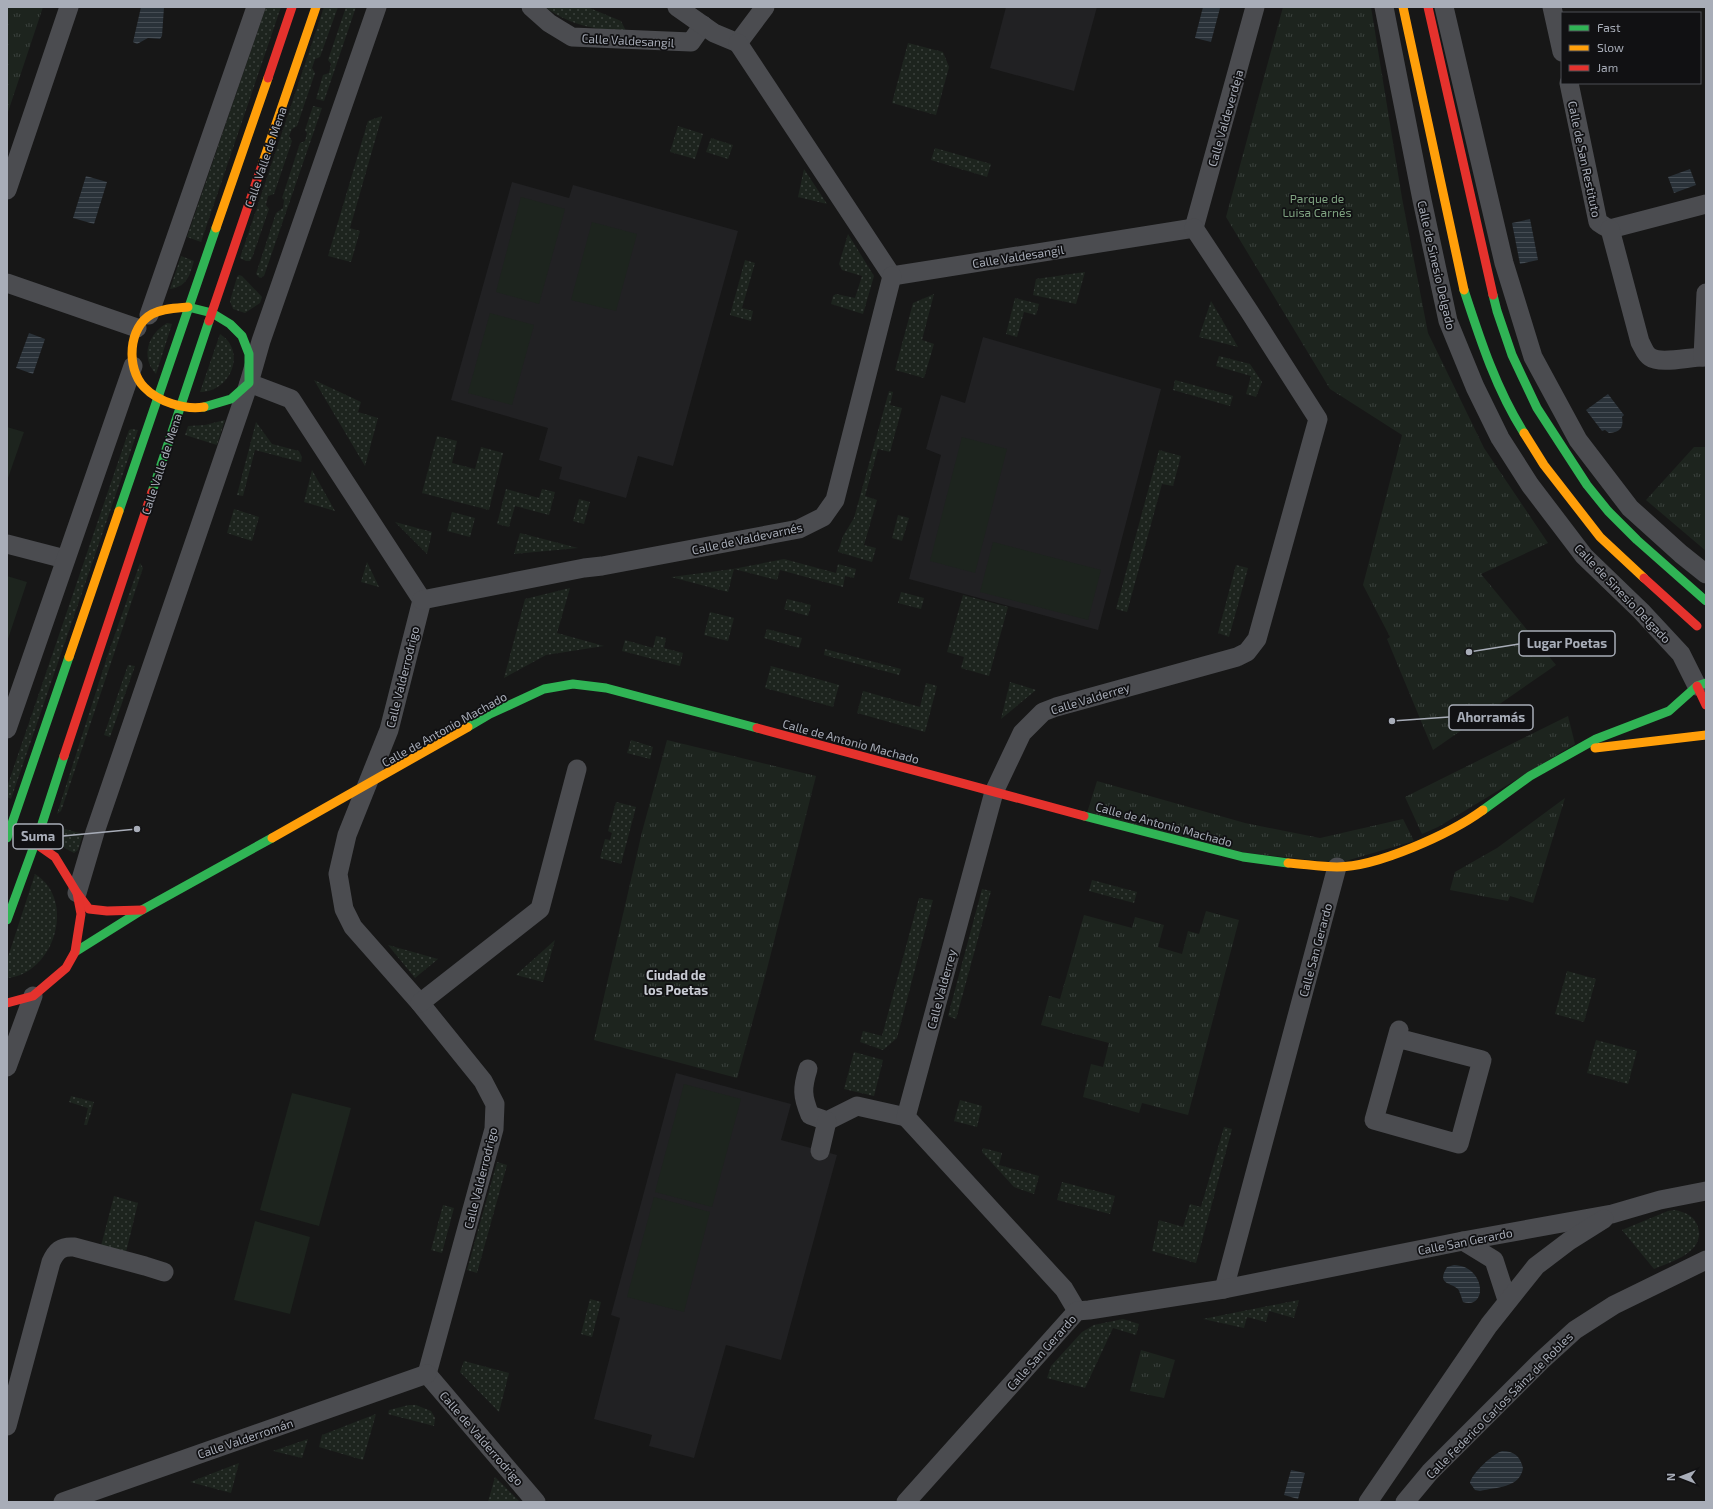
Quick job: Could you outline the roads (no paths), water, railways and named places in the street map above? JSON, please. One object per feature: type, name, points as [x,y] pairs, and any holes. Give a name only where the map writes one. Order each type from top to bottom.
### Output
[{"type":"main road","name":"Calle Valle de Mena","points":[[7,836],[292,7]]},
{"type":"main road","name":"Calle Valle de Mena","points":[[7,920],[35,843],[316,7]]},
{"type":"main road","name":"Calle de Sinesio Delgado","points":[[1403,7],[1461,281],[1486,358],[1515,419],[1544,465],[1600,537],[1697,626]]},
{"type":"main road","points":[[1428,7],[1497,311],[1512,355],[1537,408],[1587,485],[1608,511],[1637,540],[1706,601]]},
{"type":"main road","points":[[188,307],[212,313],[230,324],[242,336],[249,354],[249,383],[232,399],[213,406],[194,408],[159,397],[144,387],[133,366],[133,347],[143,322],[169,308],[188,307]]},
{"type":"main road","name":"Calle de Antonio Machado","points":[[75,952],[142,910],[369,784],[490,714],[544,689],[573,684],[606,688],[1243,857],[1267,861],[1337,867],[1373,861],[1439,835],[1473,817],[1530,776],[1596,739],[1669,710],[1701,684]]},
{"type":"main road","points":[[1701,684],[1706,705]]},
{"type":"main road","name":"Calle de Antonio Machado","points":[[1576,751],[1706,735]]},
{"type":"main road","points":[[7,836],[35,843],[55,857],[77,893],[81,914],[75,952],[66,968],[33,996],[7,1003]]},
{"type":"main road","name":"Calle de Antonio Machado","points":[[77,893],[89,909],[107,911],[142,910]]},
{"type":"street","points":[[7,190],[68,7]]},
{"type":"street","points":[[7,283],[143,322],[256,7]]},
{"type":"street","points":[[77,893],[92,840],[249,383],[261,341],[377,7]]},
{"type":"street","name":"Calle Valdesangil","points":[[531,7],[549,23],[572,37],[691,42],[702,25]]},
{"type":"street","points":[[677,7],[714,33],[738,43],[892,276]]},
{"type":"street","points":[[738,43],[765,7]]},
{"type":"street","name":"Calle Valdeverdeja","points":[[1194,228],[1256,7]]},
{"type":"street","name":"Calle de Sinesio Delgado","points":[[1384,7],[1422,200],[1448,321],[1475,387],[1500,438],[1530,485],[1584,556],[1681,654],[1701,684]]},
{"type":"street","points":[[1444,7],[1504,263],[1533,357],[1578,440],[1630,508],[1681,554],[1706,574]]},
{"type":"street","points":[[1552,7],[1561,48]]},
{"type":"street","name":"Calle de San Restituto","points":[[1569,84],[1598,222],[1610,229],[1706,204]]},
{"type":"street","name":"Calle Valdesangil","points":[[892,276],[1194,228]]},
{"type":"street","name":"Calle Valderrey","points":[[906,1116],[994,792],[1022,733],[1043,712],[1070,702],[1232,658],[1247,652],[1258,639],[1318,419],[1194,228]]},
{"type":"street","name":"Calle de San Restituto","points":[[1610,229],[1640,342],[1645,351],[1651,358],[1659,361],[1704,357]]},
{"type":"street","name":"Calle de Valdevarnés","points":[[422,600],[584,568],[602,566],[799,529],[823,517],[835,500],[892,276]]},
{"type":"street","points":[[1704,357],[1706,293]]},
{"type":"street","points":[[7,729],[133,366]]},
{"type":"street","points":[[249,383],[291,399],[422,600]]},
{"type":"street","points":[[7,544],[65,559]]},
{"type":"street","name":"Calle Valderrodrigo","points":[[422,600],[389,730],[348,835],[338,874],[344,909],[353,927],[420,1003],[483,1081],[495,1104],[494,1129],[427,1374]]},
{"type":"street","points":[[420,1003],[540,909],[577,769]]},
{"type":"street","name":"Calle San Gerardo","points":[[1224,1289],[1337,867]]},
{"type":"street","points":[[7,1067],[33,996]]},
{"type":"street","points":[[1398,1034],[1482,1060],[1459,1144],[1374,1120],[1398,1034]]},
{"type":"street","points":[[806,1077],[804,1100],[810,1115],[827,1121],[857,1106],[906,1116],[1083,1311]]},
{"type":"street","points":[[820,1151],[827,1121]]},
{"type":"street","name":"Calle San Gerardo","points":[[906,1502],[1083,1311],[1224,1289],[1463,1241],[1612,1214],[1660,1200],[1706,1191]]},
{"type":"street","points":[[1368,1502],[1507,1300],[1536,1266],[1569,1241],[1612,1214]]},
{"type":"street","points":[[1463,1241],[1494,1260],[1507,1300]]},
{"type":"street","points":[[7,1426],[51,1262],[55,1253],[67,1246],[74,1247],[164,1272]]},
{"type":"street","name":"Calle Federico Carlos Sáinz de Robles","points":[[1405,1502],[1436,1466],[1541,1361],[1575,1330],[1614,1305],[1706,1260]]},
{"type":"street","name":"Calle Valderromán","points":[[64,1502],[427,1374]]},
{"type":"street","name":"Calle de Valderrodrigo","points":[[427,1374],[536,1502]]},
{"type":"place","name":"Lugar Poetas","points":[[1469,652]]},
{"type":"place","name":"Ahorramás","points":[[1392,721]]},
{"type":"place","name":"Suma","points":[[137,829]]},
{"type":"district","name":"Ciudad de los Poetas","points":[[676,982]]},
{"type":"park label","name":"Parque de Luisa Carnés","points":[[1317,205]]}]
